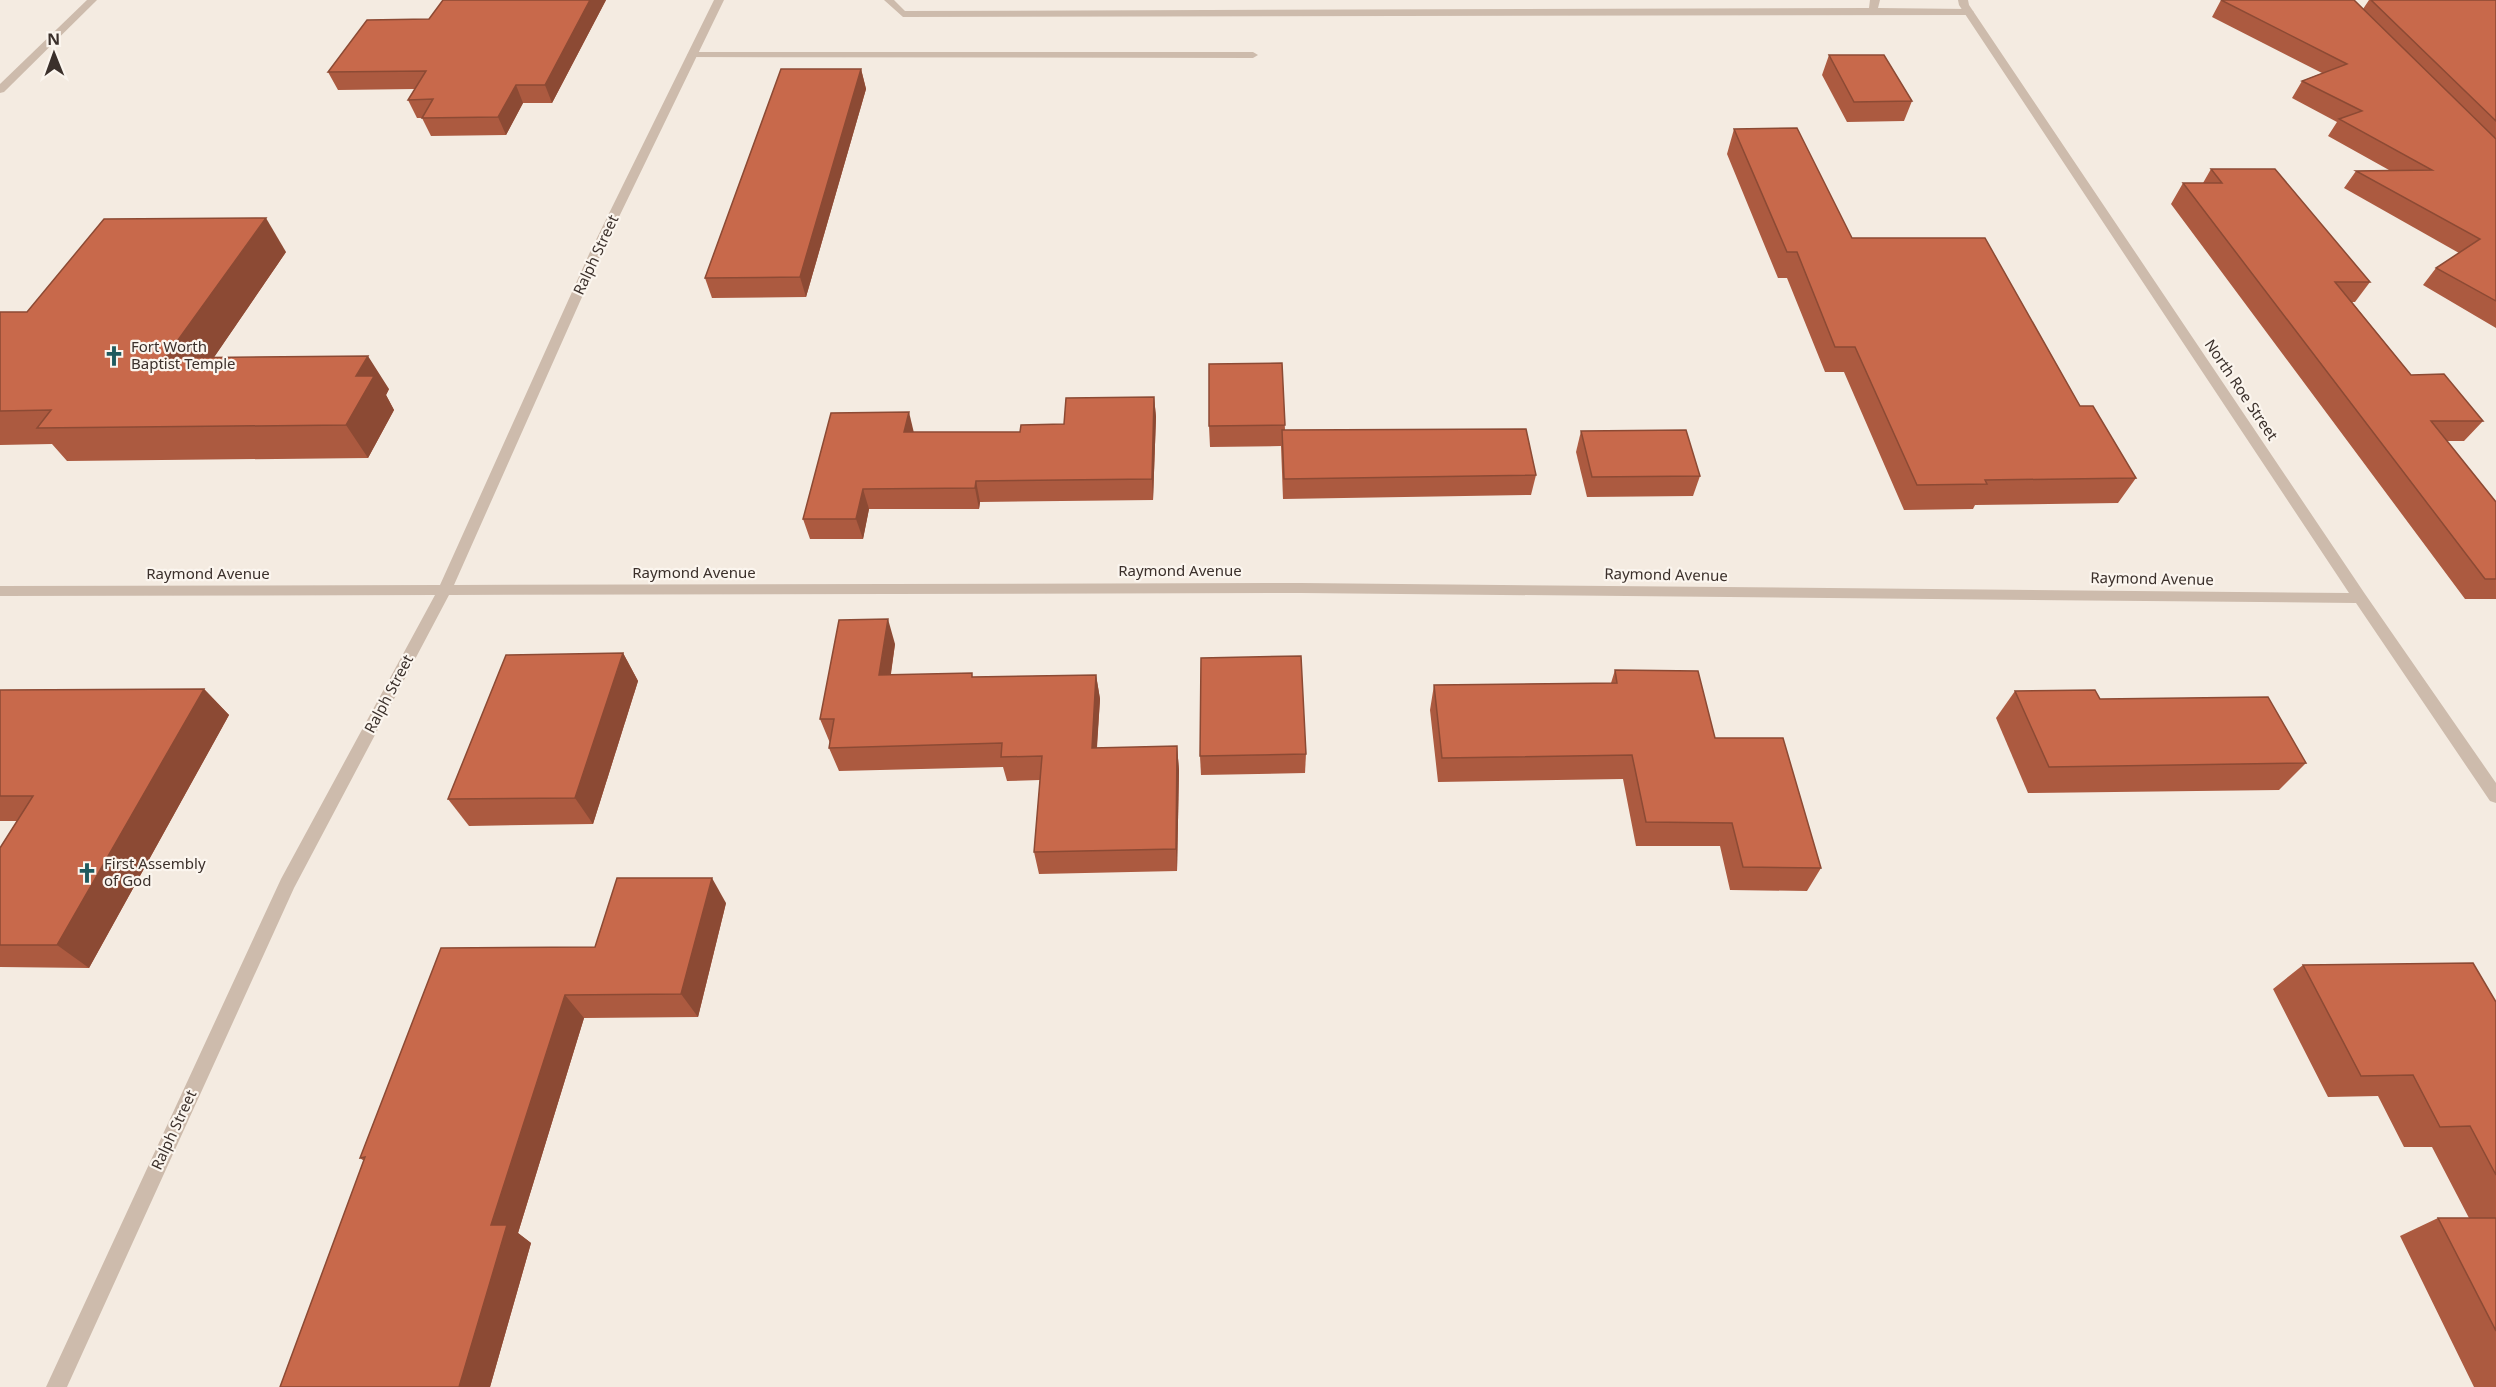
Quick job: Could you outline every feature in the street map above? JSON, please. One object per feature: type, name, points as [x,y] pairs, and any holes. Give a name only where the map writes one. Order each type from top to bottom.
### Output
[{"type":"street","points":[[0,90],[92,0]]},
{"type":"street","name":"Ralph Street","points":[[56,1387],[287,884],[445,590],[596,252],[719,0]]},
{"type":"street","points":[[889,0],[903,14],[1873,11],[1966,6]]},
{"type":"street","points":[[1873,11],[1875,0]]},
{"type":"street","name":"North Roe Street","points":[[1966,6],[2360,598],[2496,796]]},
{"type":"street","points":[[692,55],[1253,55]]},
{"type":"street","name":"Raymond Avenue","points":[[0,591],[1302,588],[2360,598]]},
{"type":"building","points":[[443,0],[590,0],[545,85],[516,85],[498,117],[422,118],[433,99],[408,100],[426,71],[328,72],[367,20],[429,19]]},
{"type":"building","points":[[2221,0],[2354,0],[2496,139],[2496,301],[2436,268],[2480,239],[2356,171],[2432,170],[2339,119],[2362,111],[2302,81],[2347,64]]},
{"type":"building","points":[[2371,0],[2496,0],[2496,121]]},
{"type":"building","points":[[1829,55],[1884,55],[1912,101],[1854,102]]},
{"type":"building","points":[[781,69],[861,69],[800,277],[705,278]]},
{"type":"building","points":[[1797,128],[1852,238],[1985,238],[2080,406],[2093,406],[2136,478],[1985,480],[1987,484],[1917,485],[1855,347],[1835,347],[1797,252],[1787,252],[1734,129]]},
{"type":"building","points":[[2211,169],[2275,169],[2370,282],[2335,282],[2411,375],[2444,374],[2483,421],[2431,421],[2496,502],[2496,579],[2485,579],[2183,183],[2222,183]]},
{"type":"building","points":[[266,218],[165,358],[368,356],[356,376],[374,376],[346,425],[37,428],[51,410],[0,411],[0,312],[27,312],[104,219]]},
{"type":"building","points":[[1282,363],[1285,425],[1209,426],[1209,364]]},
{"type":"building","points":[[1154,397],[1152,479],[976,481],[975,488],[863,489],[856,519],[803,519],[831,413],[909,412],[904,432],[1020,432],[1021,425],[1064,424],[1066,398]]},
{"type":"building","points":[[1526,429],[1536,475],[1284,479],[1282,430]]},
{"type":"building","points":[[1686,430],[1700,476],[1592,477],[1581,431]]},
{"type":"building","points":[[888,619],[879,675],[972,673],[972,677],[1096,675],[1092,748],[1177,746],[1176,849],[1034,852],[1042,756],[1001,757],[1002,743],[829,748],[834,719],[820,719],[839,620]]},
{"type":"building","points":[[623,653],[575,798],[448,799],[506,655]]},
{"type":"building","points":[[1301,656],[1306,754],[1200,756],[1201,658]]},
{"type":"building","points":[[1615,670],[1698,671],[1715,738],[1783,738],[1821,868],[1743,867],[1732,823],[1646,822],[1632,755],[1442,758],[1434,685],[1617,683]]},
{"type":"building","name":"First Assembly of God","points":[[204,689],[57,945],[0,945],[0,848],[33,796],[0,796],[0,690]]},
{"type":"building","points":[[2095,690],[2100,699],[2268,697],[2306,763],[2049,767],[2015,691]]},
{"type":"building","points":[[617,878],[712,878],[681,994],[565,995],[491,1225],[507,1225],[459,1387],[280,1387],[365,1157],[360,1158],[441,948],[595,947]]},
{"type":"building","points":[[2473,963],[2496,1002],[2496,1175],[2470,1126],[2440,1127],[2413,1075],[2361,1076],[2303,965]]},
{"type":"building","points":[[2438,1218],[2496,1218],[2496,1331]]},
{"type":"place","name":"Fort Worth Baptist Temple","points":[[114,356]]},
{"type":"place","name":"First Assembly of God","points":[[87,873]]}]
